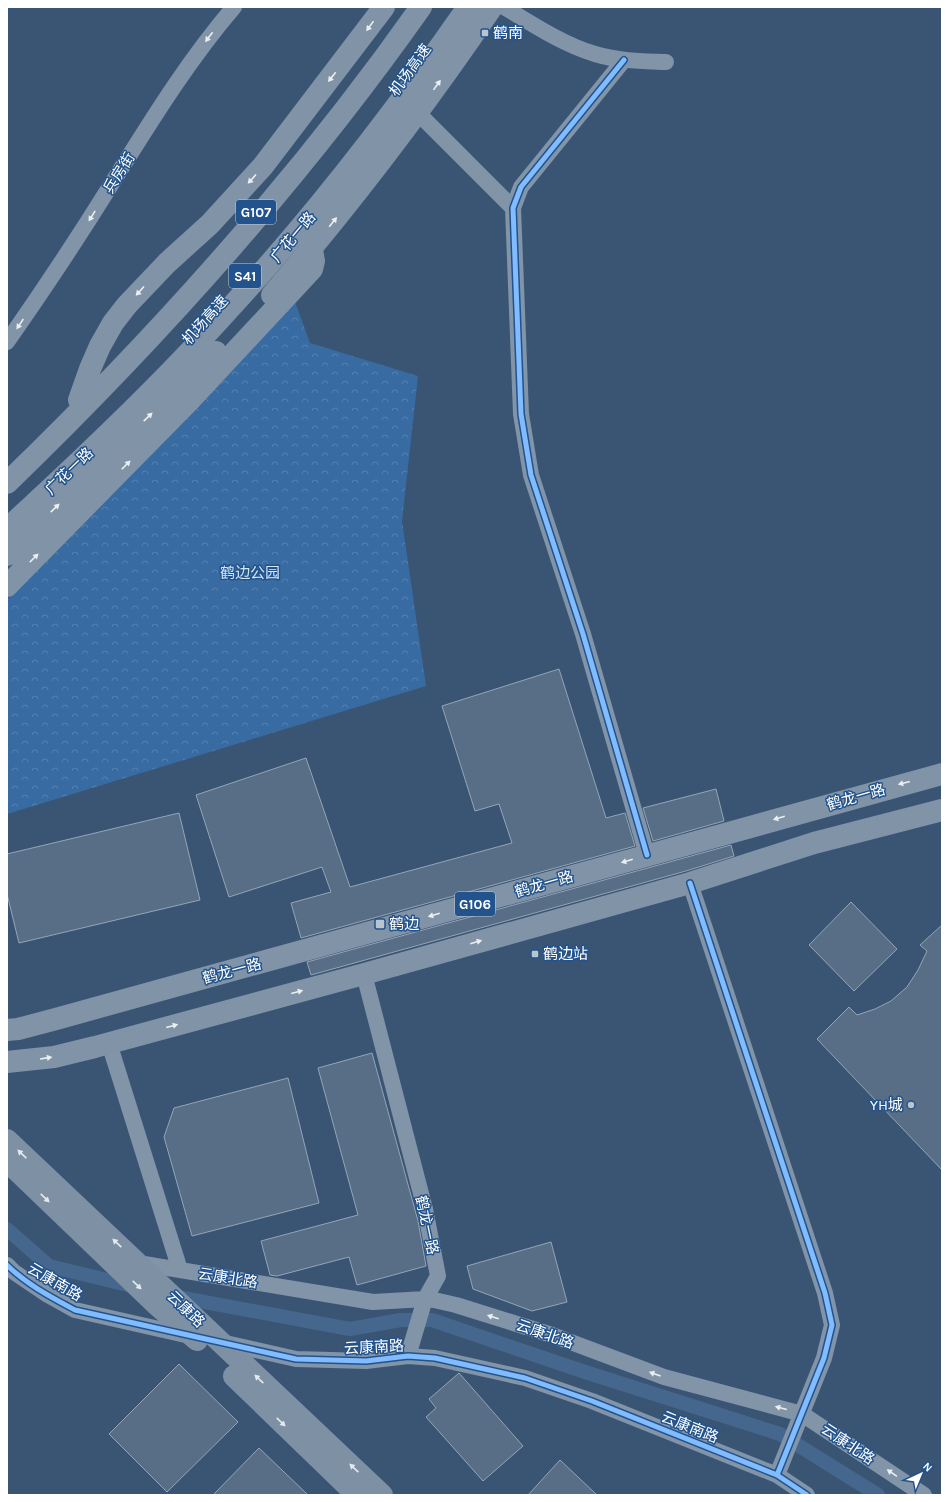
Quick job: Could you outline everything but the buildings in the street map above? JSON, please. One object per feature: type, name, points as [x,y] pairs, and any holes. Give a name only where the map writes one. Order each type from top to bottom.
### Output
[{"type":"highway","points":[[79,400],[100,346],[127,305],[167,263],[210,224],[263,166],[356,46],[384,7]]},
{"type":"highway","name":"G107","points":[[7,470],[154,325],[241,230],[333,117],[413,7]]},
{"type":"highway","name":"机场高速","points":[[7,483],[140,350],[199,286],[310,155],[421,7]]},
{"type":"highway","name":"机场高速","points":[[7,521],[69,462],[135,395],[248,272],[286,228],[373,120],[456,7]]},
{"type":"highway","name":"广花一路","points":[[7,529],[164,379],[231,308],[308,219],[358,157],[403,98],[468,7]]},
{"type":"highway","points":[[7,555],[167,398],[233,337],[272,295],[378,165],[426,101],[492,7]]},
{"type":"highway","points":[[7,586],[190,400],[312,269],[314,261],[308,232],[308,219]]},
{"type":"highway","name":"鹤龙一路","points":[[7,1030],[18,1029],[79,1013],[942,774]]},
{"type":"highway","name":"G106","points":[[7,1062],[54,1056],[109,1043],[364,974],[690,882],[814,843],[942,810]]},
{"type":"street","name":"兵房街","points":[[7,342],[68,253],[195,55],[234,7]]},
{"type":"street","points":[[504,7],[554,36],[595,54],[624,60],[666,62]]},
{"type":"street","points":[[624,60],[521,187],[513,208],[521,414],[531,475],[583,634],[647,855]]},
{"type":"street","points":[[403,98],[513,208]]},
{"type":"street","points":[[690,882],[825,1293],[832,1325],[824,1358],[777,1475]]},
{"type":"street","name":"鹤龙一路","points":[[364,974],[425,1209],[438,1276],[425,1299],[408,1356]]},
{"type":"street","points":[[109,1043],[180,1270]]},
{"type":"street","name":"云康路","points":[[7,1140],[382,1495]]},
{"type":"street","name":"云康路","points":[[7,1161],[157,1305],[193,1336],[357,1495]]},
{"type":"street","name":"云康南路","points":[[7,1266],[48,1295],[75,1310],[296,1359],[366,1361],[408,1356],[435,1358],[525,1378],[592,1401],[777,1475],[807,1495]]},
{"type":"street","name":"云康北路","points":[[141,1266],[180,1270],[373,1302],[425,1299],[456,1305],[552,1335],[664,1377],[802,1414],[924,1495]]},
{"type":"green space","name":"鹤边公园","points":[[295,302],[310,343],[418,376],[402,521],[426,686],[7,814],[7,600]]},
{"type":"waterway","points":[[7,1229],[49,1266],[136,1287]]},
{"type":"waterway","points":[[172,1296],[350,1329],[401,1320],[432,1320],[582,1371],[780,1434],[878,1495]]},
{"type":"cycle path","points":[[624,60],[521,187],[513,208],[521,414],[531,475],[583,634],[647,855]]},
{"type":"cycle path","points":[[690,883],[825,1293],[832,1325],[824,1358],[777,1475]]},
{"type":"cycle path","points":[[7,1265],[31,1284],[75,1310],[296,1359],[366,1361],[408,1356],[435,1358],[525,1378],[592,1401],[777,1475],[807,1495]]},
{"type":"place","name":"鹤南","points":[[485,33]]},
{"type":"place","name":"鹤边","points":[[380,924]]},
{"type":"place","name":"鹤边站","points":[[535,954]]},
{"type":"place","name":"YH城","points":[[911,1105]]}]
